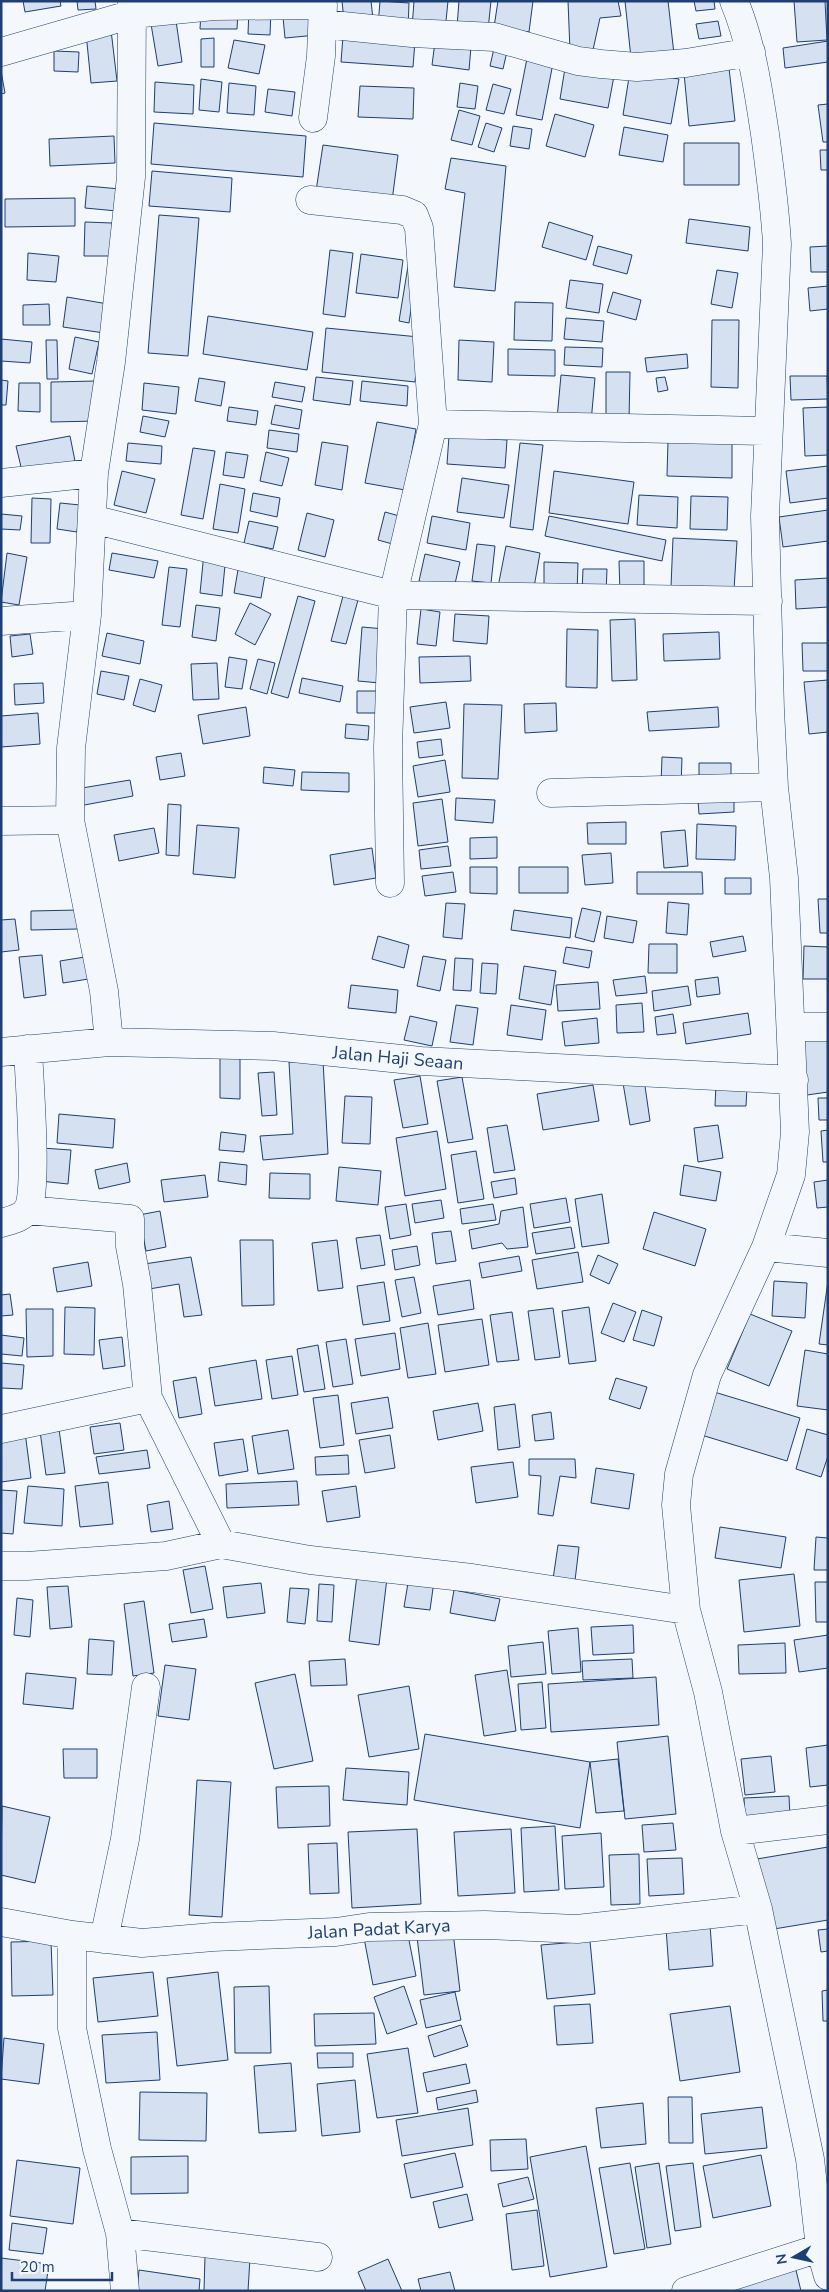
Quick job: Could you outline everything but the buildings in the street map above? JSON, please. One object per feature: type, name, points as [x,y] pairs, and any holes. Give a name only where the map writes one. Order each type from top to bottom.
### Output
[{"type":"street","points":[[734,1],[747,32],[775,200],[777,244],[765,516],[774,787],[784,878],[792,1027],[795,1132],[791,1175],[766,1247],[707,1374],[679,1474],[676,1505],[686,1610],[708,1692],[735,1831],[758,1909],[819,2159],[820,2248],[828,2276]]},
{"type":"street","points":[[1,52],[133,8],[214,6],[323,10],[420,34],[494,37],[578,61],[610,65],[637,66],[686,63],[751,52]]},
{"type":"street","points":[[109,1042],[104,991],[70,820],[71,748],[87,615],[94,473],[111,362],[131,177],[133,8]]},
{"type":"street","points":[[313,118],[321,56],[323,10]]},
{"type":"street","points":[[310,200],[402,210],[414,215],[419,228],[433,424],[393,595],[388,746],[390,883]]},
{"type":"street","points":[[433,424],[768,431]]},
{"type":"street","points":[[1,483],[94,473]]},
{"type":"street","points":[[92,519],[393,595],[768,600]]},
{"type":"street","points":[[1,621],[87,615]]},
{"type":"street","points":[[551,793],[774,787]]},
{"type":"street","points":[[1,821],[70,820]]},
{"type":"street","points":[[792,1027],[828,1027]]},
{"type":"street","name":"Jalan Haji Seaan","points":[[1,1052],[109,1042],[273,1046],[421,1062],[794,1080]]},
{"type":"street","points":[[1,1223],[20,1217],[28,1210],[32,1176],[28,1049]]},
{"type":"street","points":[[28,1210],[130,1219],[130,1246],[137,1284],[148,1398],[220,1544]]},
{"type":"street","points":[[766,1247],[828,1253]]},
{"type":"street","points":[[1,1429],[148,1398]]},
{"type":"street","points":[[1,1566],[27,1566],[166,1556],[220,1544],[310,1560],[472,1578],[686,1610]]},
{"type":"street","points":[[104,1939],[125,1839],[146,1687]]},
{"type":"street","points":[[735,1831],[828,1820]]},
{"type":"street","name":"Jalan Padat Karya","points":[[1,1922],[72,1935],[142,1943],[213,1937],[336,1932],[369,1927],[485,1925],[577,1929],[758,1909]]},
{"type":"street","points":[[72,1935],[72,2028],[97,2149],[120,2233],[125,2291]]},
{"type":"street","points":[[120,2233],[318,2257]]},
{"type":"street","points":[[686,2291],[820,2248]]}]
